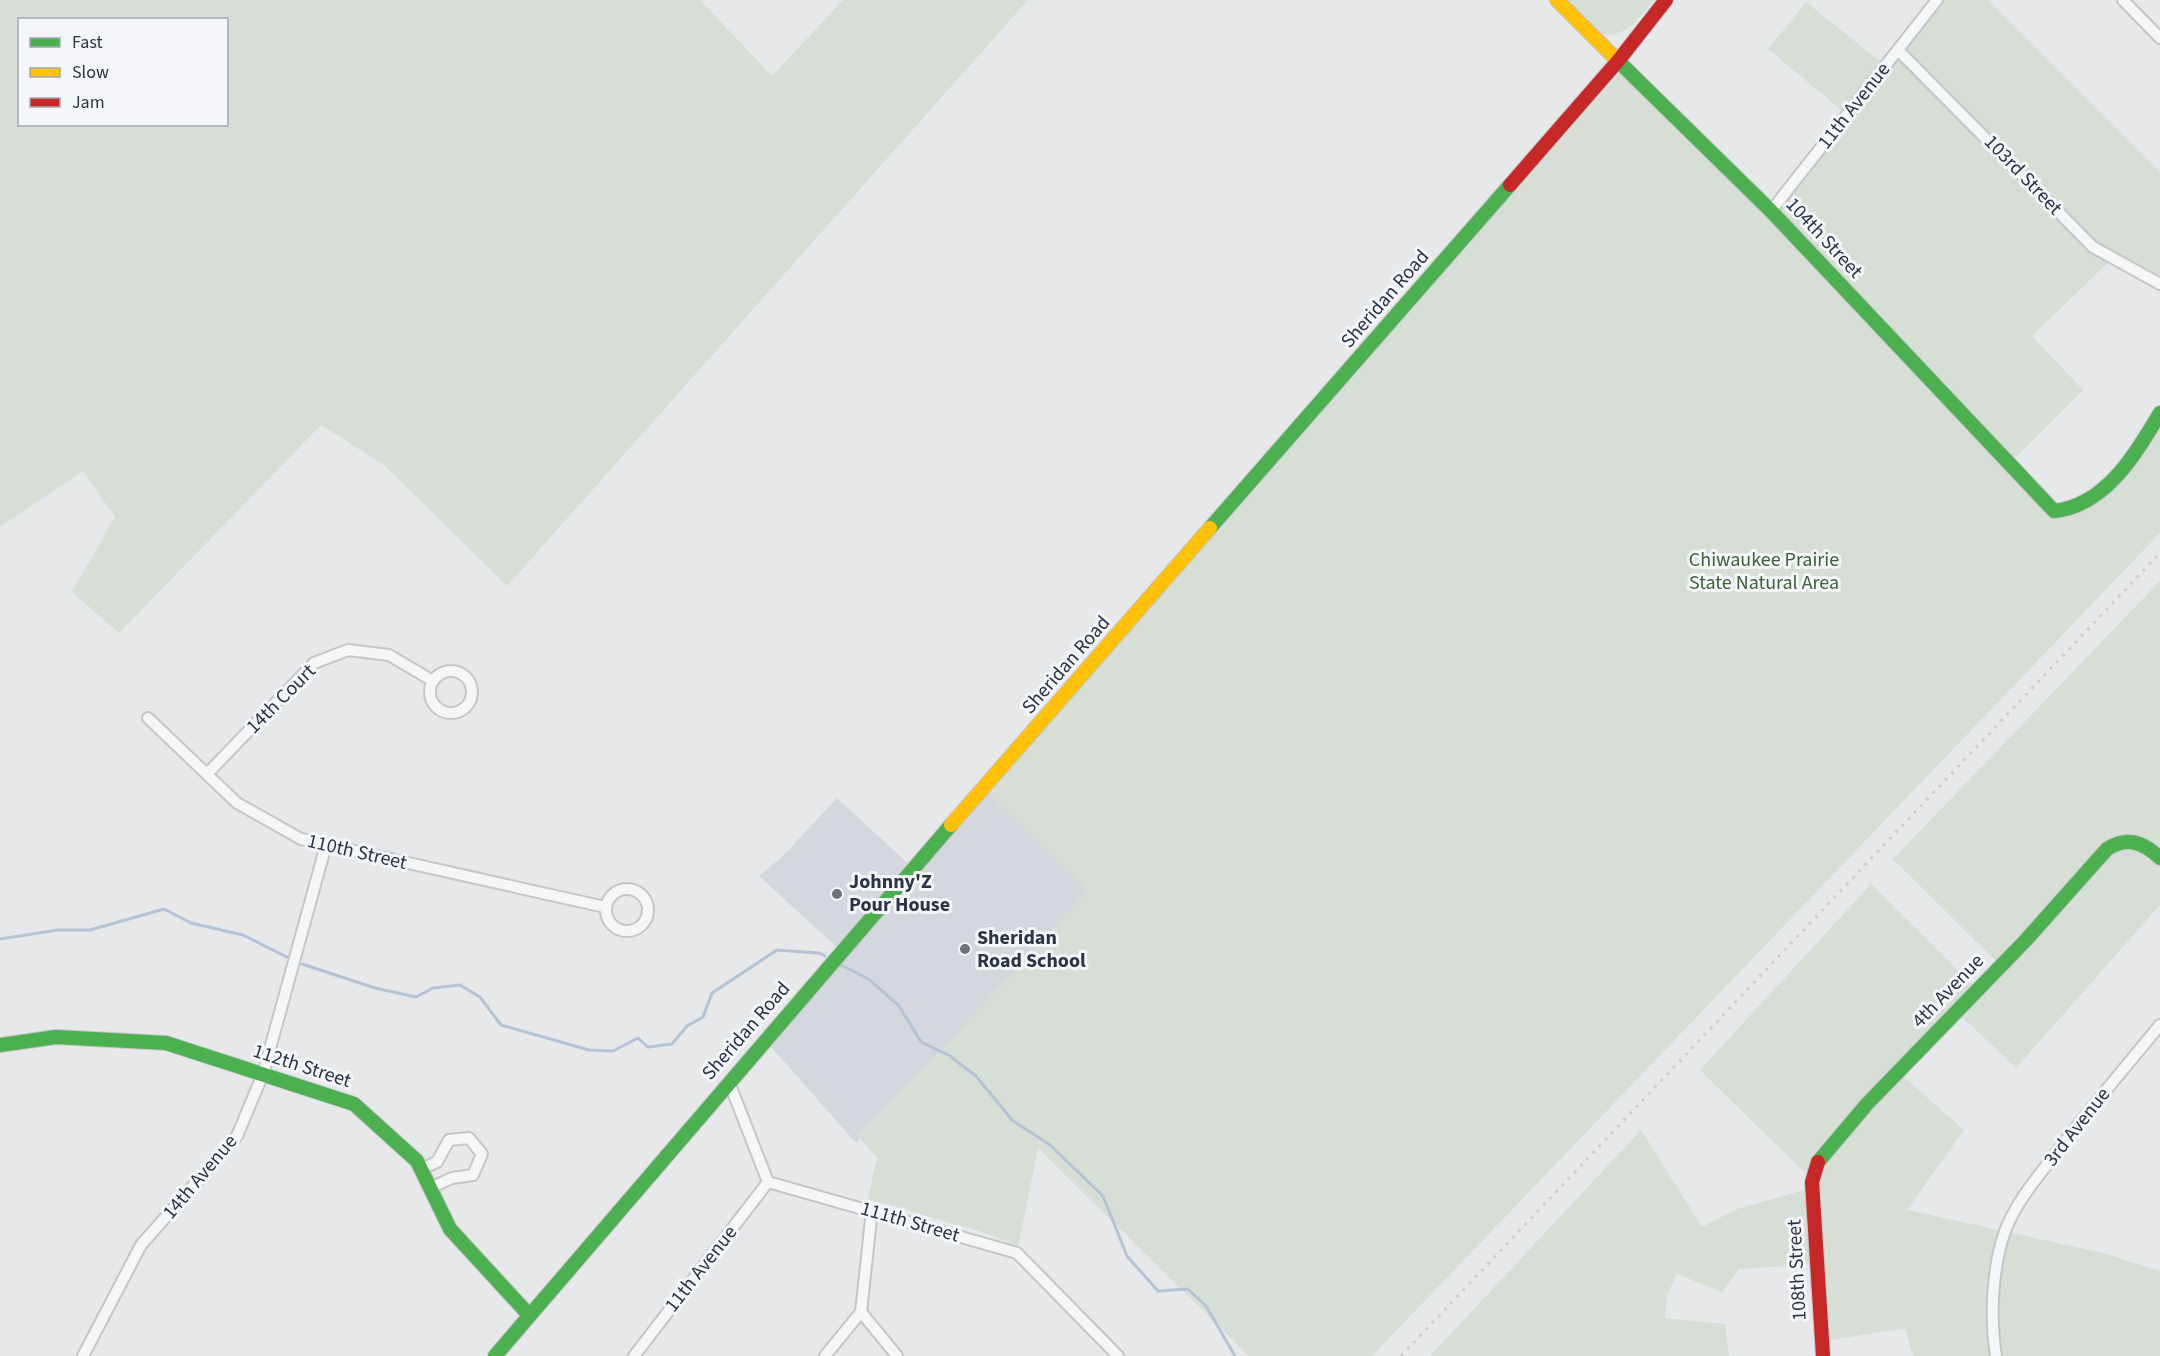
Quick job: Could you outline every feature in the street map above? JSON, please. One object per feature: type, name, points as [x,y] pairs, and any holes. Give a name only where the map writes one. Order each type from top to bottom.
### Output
[{"type":"street","name":"104th Street","points":[[1557,0],[1772,211],[2054,511],[2073,509],[2096,496],[2144,441],[2160,413]]},
{"type":"street","name":"Sheridan Road","points":[[495,1356],[729,1082],[1618,61],[1666,0]]},
{"type":"street","name":"11th Avenue","points":[[1772,211],[1937,0]]},
{"type":"street","points":[[2123,0],[2160,38]]},
{"type":"street","name":"103rd Street","points":[[1898,50],[2093,247],[2160,284]]},
{"type":"street","name":"14th Court","points":[[207,774],[314,663],[348,650],[388,655],[433,681]]},
{"type":"street","name":"110th Street","points":[[148,718],[237,803],[301,840],[605,907]]},
{"type":"street","name":"4th Avenue","points":[[1812,1182],[1815,1167],[1822,1156],[1867,1104],[2026,940],[2098,858],[2114,844],[2128,840],[2143,844],[2160,858]]},
{"type":"street","name":"14th Avenue","points":[[83,1356],[141,1245],[237,1136],[263,1074],[326,845]]},
{"type":"street","points":[[625,888],[632,889],[644,897],[648,911],[643,924],[638,928],[625,931],[618,930],[608,921],[605,907],[611,894],[625,888]]},
{"type":"street","name":"3rd Avenue","points":[[1996,1356],[1993,1335],[1993,1295],[2004,1234],[2034,1181],[2086,1113],[2160,1025]]},
{"type":"street","name":"112th Street","points":[[0,1045],[56,1037],[166,1043],[354,1104],[417,1161],[450,1229],[530,1315]]},
{"type":"street","points":[[729,1082],[768,1182]]},
{"type":"street","points":[[421,1169],[437,1162],[449,1140],[469,1138],[482,1154],[473,1175],[453,1178],[430,1188]]},
{"type":"street","name":"11th Avenue","points":[[634,1356],[768,1182]]},
{"type":"street","name":"111th Street","points":[[768,1182],[1017,1253],[1118,1356]]},
{"type":"street","name":"108th Street","points":[[1812,1182],[1823,1356]]},
{"type":"street","points":[[825,1356],[861,1312],[872,1210]]},
{"type":"street","points":[[861,1312],[897,1356]]},
{"type":"shaded area","points":[[1000,770],[1088,891],[856,1143],[765,1040],[841,951],[759,876],[783,856],[837,798],[914,869]]},
{"type":"green space","points":[[0,0],[700,0],[772,76],[843,0],[1028,0],[507,586],[384,465],[321,425],[119,633],[72,592],[115,517],[83,471],[0,527]]},
{"type":"green space","points":[[1562,0],[1653,0],[1632,25],[1620,32],[1602,35]]},
{"type":"green space","name":"Chiwaukee Prairie State Natural Area","points":[[1941,0],[1988,0],[2160,172],[2160,275],[2116,255],[2032,336],[2083,390],[2007,466],[2043,503],[2077,513],[2160,422],[2160,533],[1372,1356],[1249,1356],[1038,1148],[1018,1247],[992,1235],[868,1199],[877,1158],[857,1135],[942,1049],[1088,891],[988,793],[1543,155],[1620,73],[1770,218],[1851,118],[1768,49],[1806,2],[1888,68]]},
{"type":"green space","points":[[2160,581],[2160,905],[2016,1068],[1953,1008],[1895,1069],[1964,1130],[1907,1210],[2103,1253],[2160,1271],[2160,1356],[1913,1356],[1905,1328],[1825,1341],[1821,1264],[1739,1269],[1722,1292],[1677,1274],[1667,1295],[1665,1318],[1725,1324],[1729,1356],[1430,1356],[1641,1130],[1702,1227],[1737,1209],[1815,1187],[1817,1175],[1803,1171],[1700,1070],[1871,884],[1979,991],[1997,962],[1893,859]]},
{"type":"waterway","points":[[0,939],[58,930],[90,930],[164,909],[191,923],[243,935],[287,957]]},
{"type":"waterway","points":[[302,964],[375,988],[416,997],[433,988],[460,985],[480,997],[501,1025],[589,1050],[613,1051],[638,1038],[648,1047],[672,1044],[687,1026],[703,1017],[712,993],[777,950],[819,953],[825,956]]},
{"type":"waterway","points":[[841,965],[870,980],[899,1006],[921,1042],[950,1056],[976,1076],[1013,1121],[1049,1144],[1103,1196],[1127,1256],[1158,1291],[1188,1289],[1206,1306],[1235,1356]]},
{"type":"railway","points":[[1401,1356],[2160,553]]},
{"type":"traffic: fast","points":[[1618,61],[1771,211],[2054,511],[2072,507],[2104,489],[2129,461],[2160,413]]},
{"type":"traffic: fast","points":[[1210,528],[1510,185]]},
{"type":"traffic: fast","points":[[495,1356],[951,825]]},
{"type":"traffic: fast","points":[[1818,1162],[1867,1104],[2026,940],[2107,849],[2121,843],[2135,843],[2147,848],[2160,858]]},
{"type":"traffic: fast","points":[[0,1045],[56,1037],[166,1043],[354,1104],[417,1161],[450,1229],[529,1315]]},
{"type":"traffic: slow","points":[[1557,0],[1618,61]]},
{"type":"traffic: slow","points":[[951,825],[1210,528]]},
{"type":"traffic: jam","points":[[1510,185],[1618,61],[1666,0]]},
{"type":"traffic: jam","points":[[1818,1162],[1812,1182],[1823,1356]]},
{"type":"place","name":"Johnny'Z Pour House","points":[[837,894]]},
{"type":"place","name":"Sheridan Road School","points":[[965,949]]}]
